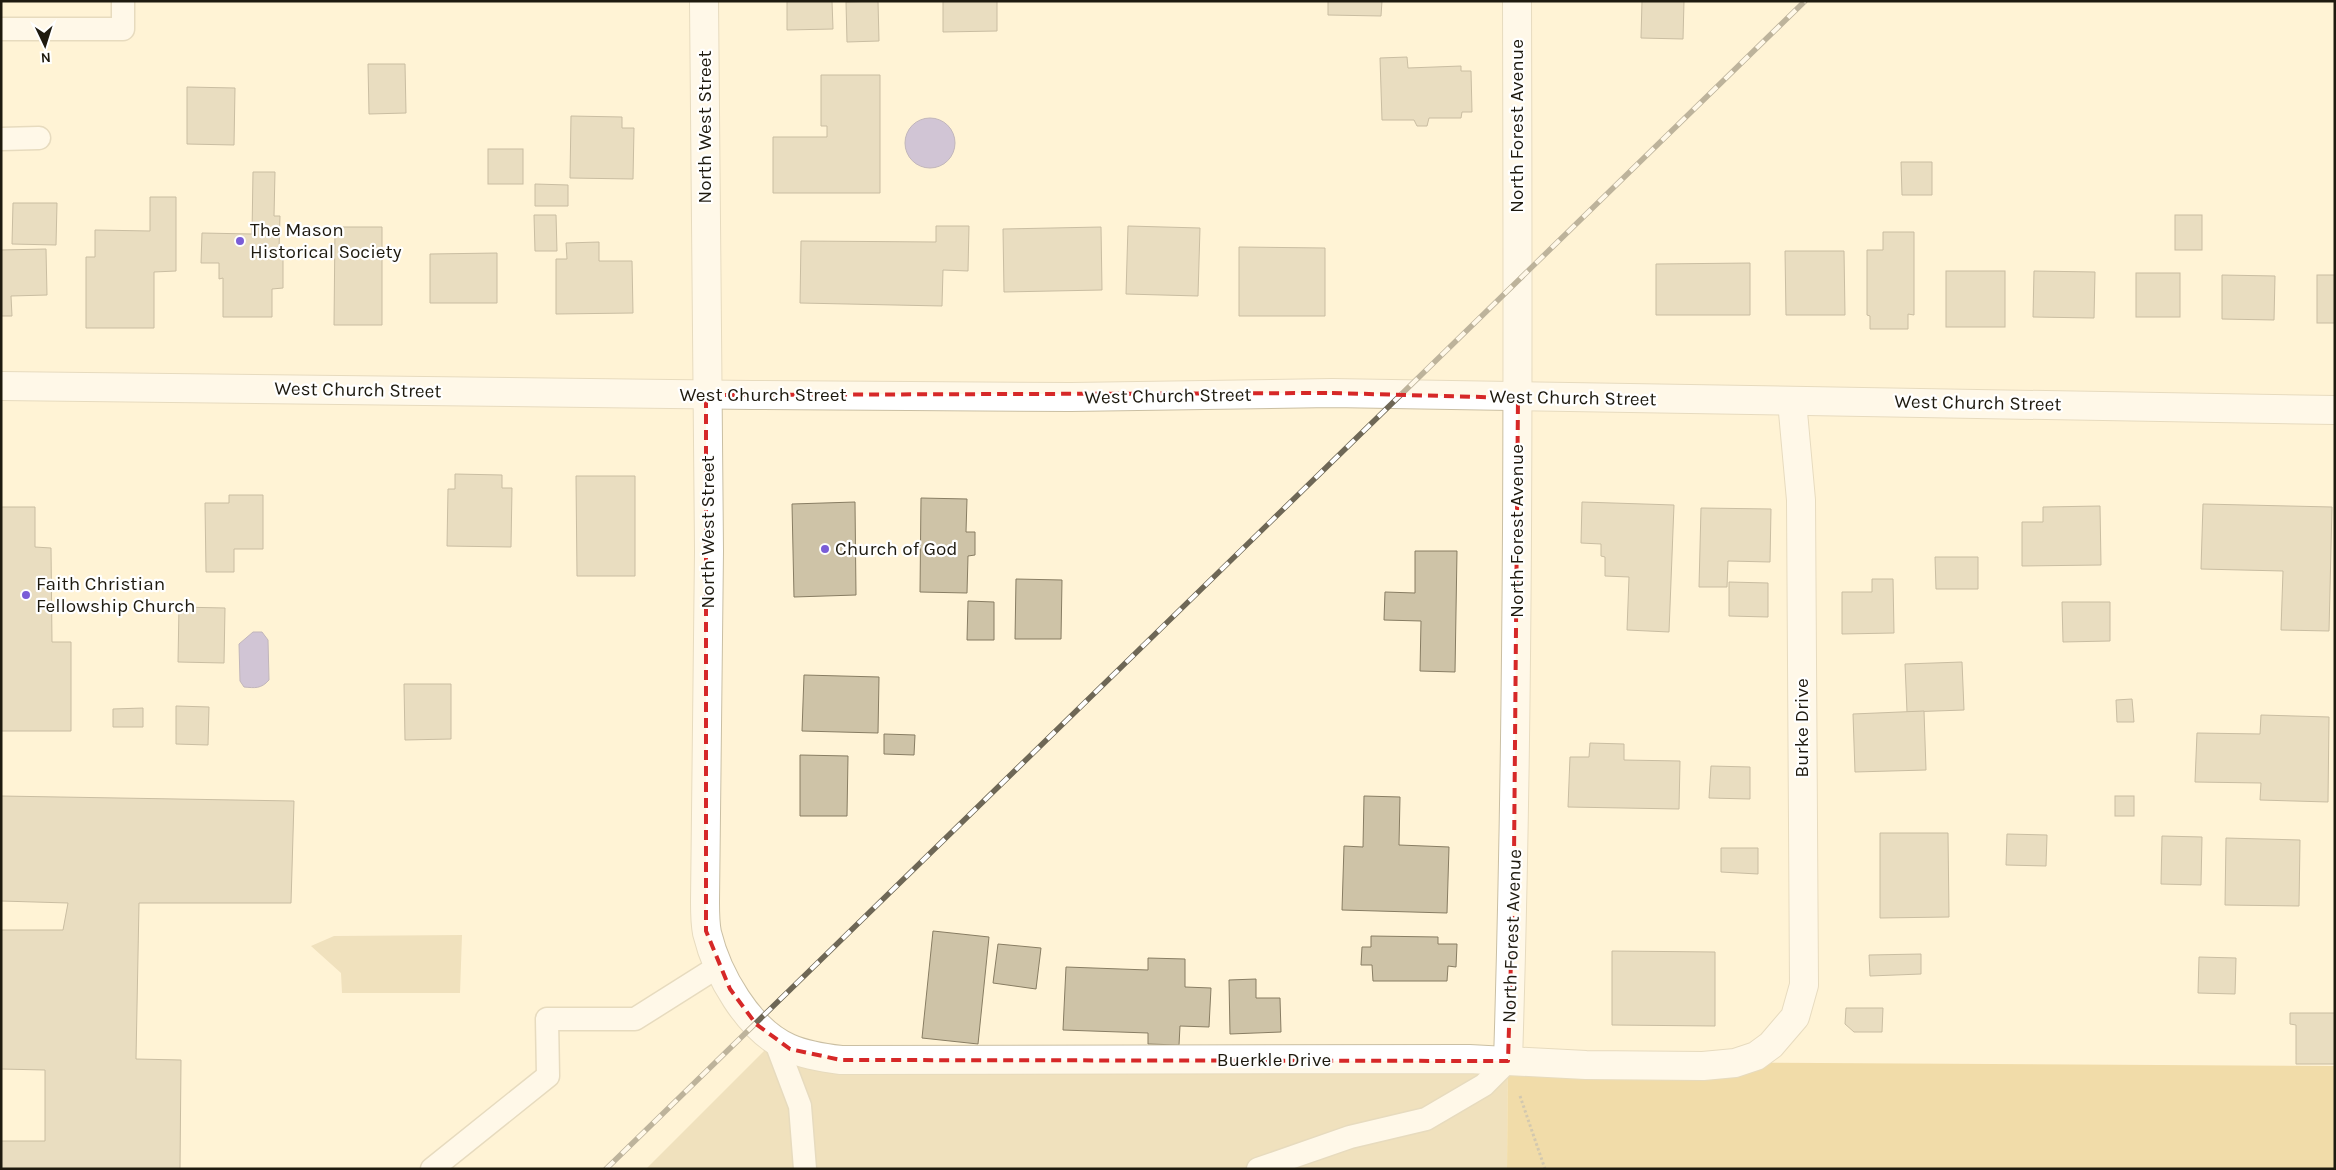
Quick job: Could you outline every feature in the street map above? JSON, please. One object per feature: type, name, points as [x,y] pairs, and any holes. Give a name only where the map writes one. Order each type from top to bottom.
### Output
[{"type":"street","name":"North West Street","points":[[704,1],[706,394],[709,551],[706,931],[730,989],[756,1024],[775,1040]]},
{"type":"street","name":"North Forest Avenue","points":[[1508,1061],[1514,858],[1518,398],[1517,1]]},
{"type":"street","name":"West Church Street","points":[[1,386],[1071,397],[1332,394],[2335,410]]},
{"type":"street","name":"Burke Drive","points":[[1771,1045],[1795,1017],[1804,985],[1800,500],[1792,401]]},
{"type":"street","name":"Buerkle Drive","points":[[775,1040],[790,1048],[841,1060],[1469,1059],[1586,1065],[1703,1066],[1735,1063],[1756,1056],[1771,1045]]},
{"type":"lane","points":[[1,29],[122,29],[123,1]]},
{"type":"lane","points":[[1,139],[39,138]]},
{"type":"lane","points":[[432,1169],[548,1076],[548,1019],[635,1019],[719,966]]},
{"type":"lane","points":[[775,1040],[800,1106],[805,1169]]},
{"type":"lane","points":[[1258,1169],[1350,1137],[1426,1119],[1484,1085],[1508,1061]]},
{"type":"path","points":[[1508,1061],[1545,1169]]},
{"type":"highlighted area","points":[[1332,393],[1518,398],[1514,858],[1508,1061],[841,1060],[790,1049],[756,1024],[730,989],[706,931],[706,395]]},
{"type":"shaded area","points":[[925,118],[935,118],[948,125],[955,138],[955,148],[948,161],[935,168],[925,168],[916,164],[909,157],[905,148],[905,138],[909,129],[916,122]]},
{"type":"shaded area","points":[[253,632],[262,632],[268,640],[269,680],[263,685],[251,688],[244,687],[240,681],[239,644]]},
{"type":"shaded area","points":[[462,935],[460,993],[342,993],[341,973],[311,946],[334,936]]},
{"type":"shaded area","points":[[775,1040],[841,1060],[1508,1061],[1507,1169],[646,1169]]},
{"type":"shaded area","points":[[1508,1061],[2335,1066],[2335,1169],[1507,1169]]},
{"type":"building","points":[[787,1],[832,1],[833,29],[787,30]]},
{"type":"building","points":[[878,1],[879,41],[847,42],[846,2]]},
{"type":"building","points":[[943,1],[997,1],[997,31],[943,32]]},
{"type":"building","points":[[1328,1],[1382,1],[1381,16],[1328,15]]},
{"type":"building","points":[[1642,1],[1684,1],[1683,39],[1641,38]]},
{"type":"building","points":[[1407,57],[1408,68],[1461,66],[1461,71],[1471,71],[1472,112],[1462,112],[1461,118],[1429,118],[1427,126],[1417,126],[1414,120],[1382,120],[1380,58]]},
{"type":"building","points":[[368,64],[405,64],[406,113],[369,114]]},
{"type":"building","points":[[821,75],[880,75],[880,193],[773,193],[773,137],[827,137],[827,126],[821,126]]},
{"type":"building","points":[[187,87],[235,88],[234,145],[187,144]]},
{"type":"building","points":[[571,116],[622,117],[622,128],[634,128],[633,179],[570,178]]},
{"type":"building","points":[[488,149],[523,149],[523,184],[488,184]]},
{"type":"building","points":[[1901,162],[1932,162],[1932,195],[1902,195]]},
{"type":"building","name":"The Mason Historical Society","points":[[253,172],[275,172],[274,216],[280,216],[279,248],[283,248],[283,288],[272,289],[272,317],[223,317],[223,278],[219,279],[219,263],[201,263],[202,233],[252,234]]},
{"type":"building","points":[[535,184],[568,185],[568,206],[535,206]]},
{"type":"building","points":[[150,197],[176,197],[176,271],[154,272],[154,328],[86,328],[86,257],[95,257],[95,230],[150,231]]},
{"type":"building","points":[[13,203],[57,203],[56,245],[12,244]]},
{"type":"building","points":[[534,215],[556,215],[557,251],[535,251]]},
{"type":"building","points":[[2175,215],[2202,215],[2202,250],[2175,250]]},
{"type":"building","points":[[936,226],[969,226],[968,271],[943,270],[942,306],[800,303],[801,241],[936,242]]},
{"type":"building","points":[[1128,226],[1200,228],[1198,296],[1126,294]]},
{"type":"building","points":[[335,227],[382,227],[382,325],[334,325]]},
{"type":"building","points":[[1101,227],[1102,290],[1004,292],[1003,229]]},
{"type":"building","points":[[1883,232],[1914,232],[1914,315],[1908,314],[1908,329],[1870,329],[1870,316],[1867,315],[1867,250],[1883,250]]},
{"type":"building","points":[[599,242],[599,261],[632,261],[633,313],[556,314],[556,259],[567,259],[566,243]]},
{"type":"building","points":[[1239,247],[1325,248],[1325,316],[1239,316]]},
{"type":"building","points":[[46,249],[47,295],[11,296],[12,316],[1,316],[1,250]]},
{"type":"building","points":[[1785,251],[1844,251],[1845,315],[1786,315]]},
{"type":"building","points":[[497,253],[497,303],[430,303],[430,254]]},
{"type":"building","points":[[1750,263],[1750,315],[1656,315],[1656,264]]},
{"type":"building","points":[[1946,271],[2005,271],[2005,327],[1946,327]]},
{"type":"building","points":[[2034,271],[2095,272],[2094,318],[2033,317]]},
{"type":"building","points":[[2136,273],[2180,273],[2180,317],[2136,317]]},
{"type":"building","points":[[2222,275],[2275,276],[2274,320],[2222,319]]},
{"type":"building","points":[[2317,275],[2335,275],[2335,323],[2317,323]]},
{"type":"building","points":[[455,474],[502,475],[502,488],[512,488],[511,547],[447,546],[448,489],[455,489]]},
{"type":"building","points":[[576,476],[635,476],[635,576],[577,576]]},
{"type":"building","points":[[229,495],[263,495],[263,549],[234,549],[234,572],[206,572],[205,503],[229,503]]},
{"type":"building","points":[[921,498],[967,499],[966,532],[975,532],[975,555],[968,556],[967,593],[920,592]]},
{"type":"building","name":"Church of God","points":[[855,502],[856,595],[794,597],[792,504]]},
{"type":"building","points":[[1582,502],[1674,505],[1669,632],[1627,630],[1629,577],[1605,576],[1605,557],[1601,556],[1601,544],[1581,543]]},
{"type":"building","points":[[2203,504],[2332,507],[2329,631],[2281,630],[2283,571],[2201,569]]},
{"type":"building","points":[[2100,506],[2101,565],[2022,566],[2022,522],[2043,522],[2043,507]]},
{"type":"building","name":"Faith Christian Fellowship Church","points":[[1,507],[35,507],[35,547],[51,548],[52,642],[71,642],[71,731],[1,731]]},
{"type":"building","points":[[1701,508],[1771,509],[1770,562],[1728,561],[1727,587],[1699,587]]},
{"type":"building","points":[[1415,551],[1457,551],[1455,672],[1420,671],[1421,621],[1384,620],[1385,592],[1415,593]]},
{"type":"building","points":[[1935,557],[1978,557],[1978,589],[1936,589]]},
{"type":"building","points":[[1016,579],[1062,580],[1061,639],[1015,639]]},
{"type":"building","points":[[1872,579],[1893,579],[1894,633],[1842,634],[1842,592],[1872,592]]},
{"type":"building","points":[[1729,582],[1768,583],[1768,617],[1729,616]]},
{"type":"building","points":[[968,601],[994,602],[994,640],[967,640]]},
{"type":"building","points":[[2062,602],[2110,602],[2110,641],[2063,642]]},
{"type":"building","points":[[179,607],[225,608],[224,663],[178,662]]},
{"type":"building","points":[[1962,662],[1964,710],[1907,712],[1905,664]]},
{"type":"building","points":[[804,675],[879,677],[878,733],[802,731]]},
{"type":"building","points":[[404,684],[451,684],[451,739],[405,740]]},
{"type":"building","points":[[2132,699],[2134,722],[2117,722],[2116,700]]},
{"type":"building","points":[[176,706],[209,707],[208,745],[176,744]]},
{"type":"building","points":[[143,708],[143,727],[113,727],[113,709]]},
{"type":"building","points":[[1924,711],[1926,770],[1855,772],[1853,714]]},
{"type":"building","points":[[2261,715],[2329,717],[2328,802],[2260,800],[2261,783],[2195,782],[2197,733],[2260,734]]},
{"type":"building","points":[[884,734],[915,735],[914,755],[884,754]]},
{"type":"building","points":[[1590,743],[1624,744],[1624,760],[1680,761],[1679,809],[1568,807],[1570,757],[1589,757]]},
{"type":"building","points":[[800,755],[848,756],[847,816],[800,816]]},
{"type":"building","points":[[1711,766],[1750,767],[1750,799],[1709,798]]},
{"type":"building","points":[[1,796],[294,801],[291,903],[139,903],[136,1059],[181,1060],[180,1169],[1,1169],[1,1141],[45,1141],[45,1070],[1,1069],[1,930],[63,930],[68,903],[1,901]]},
{"type":"building","points":[[1364,796],[1400,797],[1399,845],[1449,847],[1447,913],[1342,910],[1344,846],[1363,847]]},
{"type":"building","points":[[2115,796],[2134,796],[2134,816],[2115,816]]},
{"type":"building","points":[[1880,833],[1948,833],[1949,917],[1880,918]]},
{"type":"building","points":[[2007,834],[2047,835],[2046,866],[2006,865]]},
{"type":"building","points":[[2162,836],[2202,837],[2201,885],[2161,884]]},
{"type":"building","points":[[2226,838],[2300,840],[2299,906],[2225,905]]},
{"type":"building","points":[[1721,848],[1758,848],[1758,874],[1721,872]]},
{"type":"building","points":[[933,931],[989,937],[978,1044],[922,1038]]},
{"type":"building","points":[[1371,936],[1438,937],[1438,944],[1457,944],[1456,967],[1448,966],[1447,981],[1373,981],[1372,965],[1361,965],[1362,947],[1371,947]]},
{"type":"building","points":[[998,944],[1041,948],[1036,989],[993,983]]},
{"type":"building","points":[[1612,951],[1715,952],[1715,1026],[1612,1025]]},
{"type":"building","points":[[1921,954],[1921,974],[1870,976],[1869,955]]},
{"type":"building","points":[[2199,957],[2236,958],[2235,994],[2198,993]]},
{"type":"building","points":[[1148,958],[1185,959],[1185,987],[1211,988],[1209,1027],[1180,1026],[1179,1045],[1148,1044],[1148,1033],[1063,1030],[1066,967],[1148,970]]},
{"type":"building","points":[[1256,979],[1256,998],[1280,998],[1281,1032],[1230,1034],[1229,980]]},
{"type":"building","points":[[1846,1008],[1883,1008],[1882,1032],[1854,1032],[1845,1024]]},
{"type":"building","points":[[2290,1013],[2335,1013],[2335,1064],[2296,1064],[2296,1025],[2290,1024]]},
{"type":"railway","points":[[606,1169],[1805,1]]},
{"type":"place","name":"The Mason Historical Society","points":[[240,241]]},
{"type":"place","name":"Church of God","points":[[825,549]]},
{"type":"place","name":"Faith Christian Fellowship Church","points":[[26,595]]}]
